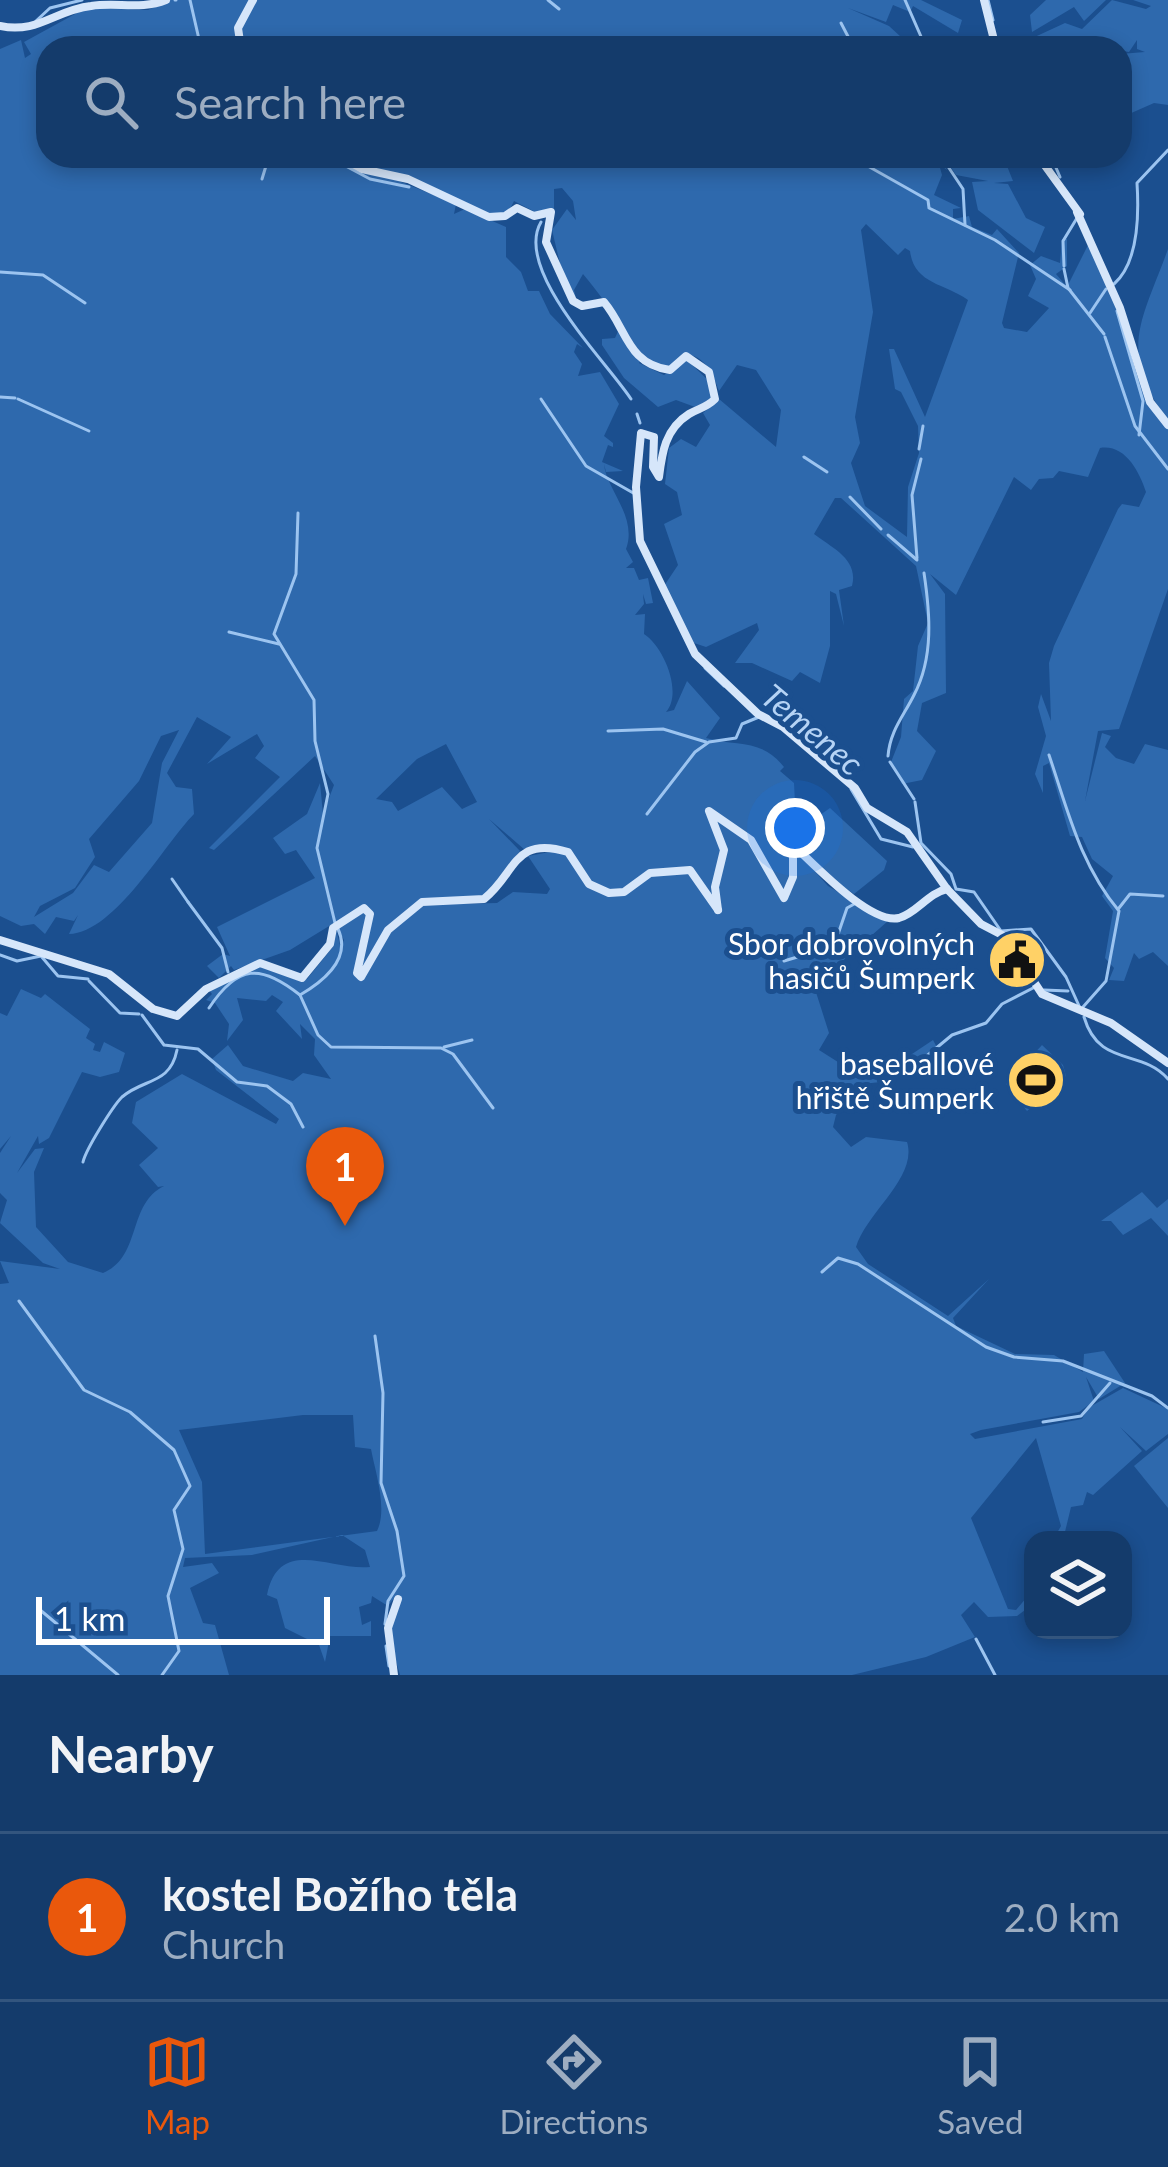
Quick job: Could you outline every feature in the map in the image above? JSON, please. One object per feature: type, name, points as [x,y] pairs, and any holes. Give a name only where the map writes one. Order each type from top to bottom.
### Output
[{"type":"street","points":[[0,26],[28,29],[83,7],[147,7],[166,0]]},
{"type":"street","points":[[239,36],[238,28],[253,0]]},
{"type":"street","points":[[985,0],[993,36]]},
{"type":"street","points":[[370,168],[495,217],[517,208],[534,216],[551,212],[546,243],[572,300],[580,306],[604,302],[632,352],[653,367],[670,370],[686,356],[709,372],[715,399],[688,415],[669,436],[661,452],[659,477],[653,467],[654,437],[641,433],[636,489],[643,548],[684,637],[710,671],[758,714],[808,747],[858,790],[867,808],[904,829],[947,889],[982,925],[1007,940],[1039,992],[1111,1023],[1168,1063]]},
{"type":"street","points":[[1046,168],[1077,212],[1151,405],[1168,425]]},
{"type":"street","points":[[0,940],[109,974],[153,1009],[177,1016],[206,989],[260,963],[302,978],[330,944],[332,928],[364,908],[370,914],[357,973],[361,977],[388,930],[422,902],[484,899],[513,860],[532,851],[568,853],[589,884],[609,893],[624,892],[650,873],[690,870],[718,910],[715,887],[724,850],[709,811],[751,840],[772,869],[782,897],[794,877],[793,844],[829,885],[892,919],[947,889]]},
{"type":"street","points":[[394,1675],[388,1640],[391,1611],[398,1600]]},
{"type":"shaded area","points":[[170,0],[252,0],[240,19],[240,36],[36,36],[36,168],[367,168],[456,204],[454,214],[465,209],[506,227],[506,257],[521,272],[528,291],[539,291],[550,314],[583,348],[577,344],[574,352],[582,364],[578,376],[600,372],[619,404],[604,436],[613,447],[608,445],[602,462],[623,471],[606,472],[604,464],[606,474],[628,526],[626,549],[633,562],[626,568],[634,568],[639,580],[648,578],[653,603],[646,604],[643,594],[644,604],[635,615],[645,614],[644,634],[669,671],[673,694],[666,712],[674,710],[687,681],[720,718],[706,738],[767,752],[784,767],[780,771],[794,783],[795,803],[813,820],[830,808],[887,861],[884,870],[854,894],[821,871],[795,842],[788,847],[792,863],[795,849],[828,886],[888,921],[814,986],[829,1033],[819,1050],[860,1076],[876,1078],[933,1040],[941,1055],[889,1081],[863,1084],[836,1115],[833,1127],[851,1147],[866,1137],[907,1142],[905,1168],[856,1247],[868,1264],[948,1316],[989,1279],[953,1318],[956,1326],[1015,1354],[1054,1355],[1083,1372],[1084,1354],[1104,1351],[1125,1383],[1099,1399],[1086,1377],[1094,1401],[1079,1412],[981,1430],[970,1434],[975,1439],[1082,1419],[1088,1408],[1123,1388],[1168,1409],[1168,1434],[1146,1451],[1120,1427],[1142,1451],[1093,1495],[1087,1492],[1083,1505],[1071,1507],[1065,1531],[1058,1531],[1061,1526],[1036,1438],[971,1518],[1008,1609],[1016,1610],[1024,1601],[1024,1611],[1017,1616],[988,1617],[974,1602],[961,1615],[975,1637],[926,1657],[852,1675],[400,1675],[389,1638],[395,1597],[388,1606],[372,1596],[371,1603],[359,1607],[362,1625],[371,1621],[371,1636],[330,1636],[325,1662],[319,1645],[285,1628],[277,1599],[267,1595],[273,1577],[295,1561],[370,1567],[365,1550],[343,1536],[377,1531],[381,1501],[371,1449],[355,1447],[353,1415],[303,1415],[179,1430],[202,1482],[205,1554],[334,1537],[252,1555],[185,1558],[183,1567],[212,1563],[219,1573],[190,1588],[203,1623],[215,1625],[229,1675],[0,1675],[0,1284],[9,1283],[0,1261],[60,1269],[43,1263],[0,1223],[7,1200],[0,1193],[0,1153],[11,1136],[0,1149],[0,1013],[7,1016],[21,989],[41,998],[45,994],[90,1029],[86,1038],[95,1044],[93,1050],[100,1052],[104,1042],[125,1053],[119,1072],[100,1077],[82,1072],[49,1138],[39,1144],[38,1136],[17,1173],[35,1149],[44,1148],[34,1172],[36,1227],[68,1262],[103,1273],[124,1255],[144,1205],[164,1186],[158,1187],[139,1165],[158,1148],[132,1123],[136,1102],[182,1074],[276,1124],[279,1119],[216,1070],[212,1059],[228,1045],[243,1066],[293,1081],[303,1073],[331,1079],[314,1055],[315,1039],[300,1024],[302,1039],[276,1011],[283,1002],[272,995],[266,1001],[237,998],[243,1020],[227,1041],[229,1024],[215,1003],[206,1000],[212,994],[208,989],[259,966],[307,979],[332,948],[336,929],[341,949],[344,940],[338,928],[352,912],[290,950],[234,970],[231,966],[219,978],[207,966],[223,954],[230,956],[217,927],[315,878],[296,850],[285,854],[273,838],[307,814],[320,783],[323,814],[334,785],[315,756],[214,850],[209,848],[280,777],[255,758],[264,746],[257,734],[207,764],[231,737],[197,717],[167,773],[176,787],[192,789],[194,814],[121,903],[86,930],[69,934],[78,915],[74,921],[56,917],[45,934],[34,924],[21,926],[0,916],[0,49],[21,40],[25,58],[31,54],[24,42],[86,8],[148,10]],"holes":[[[179,730],[162,763],[152,823],[109,872],[94,865],[73,893],[34,917],[40,906],[75,888],[95,857],[89,839],[139,781],[161,736]],[[446,744],[477,802],[462,809],[442,787],[398,811],[392,802],[376,799],[417,759]],[[489,819],[525,850],[566,849],[528,856],[550,889],[547,894],[513,892],[497,903],[459,904],[483,898],[520,851]]]},
{"type":"shaded area","points":[[255,0],[921,0],[962,20],[958,33],[913,6],[910,12],[893,5],[886,22],[848,8],[889,26],[900,36],[240,36],[239,29]]},
{"type":"shaded area","points":[[1046,0],[1106,0],[1084,21],[1074,7],[1032,32],[1030,15]]},
{"type":"shaded area","points":[[1112,0],[1146,9],[1151,6],[1133,0],[1168,0],[1168,105],[1154,103],[1132,113],[1132,53],[1145,52],[1137,49],[1137,40],[1132,48],[1132,36],[1037,36],[1065,23],[1082,29]]},
{"type":"shaded area","points":[[371,168],[940,168],[934,195],[961,208],[953,209],[953,219],[969,216],[972,227],[992,235],[997,229],[1019,253],[1002,323],[1004,328],[1027,332],[1049,308],[1028,296],[1036,279],[1030,265],[1041,256],[1060,263],[1062,239],[1067,239],[1067,266],[1056,274],[1067,287],[1089,243],[1117,306],[1150,406],[1168,428],[1168,589],[1119,729],[1098,731],[1085,801],[1102,733],[1111,736],[1105,747],[1116,758],[1134,764],[1145,744],[1168,750],[1168,966],[1153,952],[1139,959],[1134,953],[1124,981],[1109,980],[1114,968],[1105,958],[1113,911],[1102,896],[1113,876],[1092,859],[1082,837],[1070,836],[1049,763],[1043,766],[1043,793],[1035,774],[1046,736],[1038,707],[1041,694],[1051,721],[1049,663],[1054,646],[1118,509],[1122,504],[1139,507],[1146,492],[1130,461],[1117,450],[1100,448],[1088,477],[1059,471],[1053,478],[1039,479],[1031,490],[1014,477],[956,595],[930,574],[945,594],[946,693],[922,703],[917,731],[936,751],[922,780],[902,784],[891,762],[901,737],[904,699],[913,691],[918,646],[928,623],[916,566],[841,498],[835,498],[814,534],[848,561],[853,577],[852,586],[839,590],[844,626],[836,594],[830,591],[830,646],[820,683],[800,672],[792,681],[752,663],[735,663],[759,630],[757,623],[706,647],[694,643],[664,586],[678,565],[664,524],[682,515],[677,492],[665,484],[669,448],[681,439],[696,447],[710,425],[703,413],[719,399],[776,447],[781,410],[756,370],[737,365],[719,391],[703,362],[684,354],[670,368],[642,359],[639,363],[664,375],[687,360],[711,383],[711,400],[695,407],[676,400],[658,407],[624,378],[602,345],[602,339],[615,338],[620,327],[603,299],[583,274],[574,290],[577,302],[562,272],[552,230],[567,209],[576,220],[573,201],[562,188],[554,189],[554,208],[539,214],[514,201],[508,213],[490,215]],"holes":[[[866,224],[898,255],[905,248],[924,277],[968,300],[925,417],[894,349],[889,349],[895,389],[918,426],[919,453],[908,487],[907,537],[865,506],[851,463],[860,443],[855,417],[873,312],[861,230]]]},
{"type":"shaded area","points":[[951,168],[1008,168],[1013,181],[994,183],[1008,184],[1026,218],[1045,227],[1034,253],[978,210],[972,182],[988,181],[956,175]]},
{"type":"shaded area","points":[[1168,249],[1168,420],[1143,374],[1139,335]]},
{"type":"shaded area","name":"baseballové hřiště Šumperk","points":[[1042,1045],[1063,1065],[1066,1076],[1027,1111],[1006,1084]]},
{"type":"shaded area","points":[[1142,1192],[1157,1208],[1168,1199],[1168,1236],[1151,1218],[1123,1235],[1111,1221],[1101,1221]]},
{"type":"shaded area","points":[[1168,1438],[1168,1508],[1134,1466]]},
{"type":"waterway","points":[[36,21],[50,8],[82,0]]},
{"type":"waterway","points":[[190,0],[198,36]]},
{"type":"waterway","points":[[548,0],[559,9]]},
{"type":"waterway","points":[[905,0],[921,36]]},
{"type":"waterway","points":[[988,0],[993,20]]},
{"type":"waterway","points":[[841,23],[848,36]]},
{"type":"waterway","points":[[1114,284],[1133,251],[1137,183],[1168,150]]},
{"type":"waterway","points":[[262,179],[265,168]]},
{"type":"waterway","points":[[349,168],[370,179],[409,187]]},
{"type":"waterway","points":[[871,168],[928,200],[929,208],[995,240],[1070,290]]},
{"type":"waterway","points":[[949,168],[963,189],[965,225]]},
{"type":"waterway","points":[[1056,168],[1060,177]]},
{"type":"waterway","points":[[1064,266],[1063,241],[1077,218]]},
{"type":"waterway","name":"Temenec","points":[[541,222],[536,242],[551,289],[631,399]]},
{"type":"waterway","points":[[1064,269],[1068,288],[1104,334]]},
{"type":"waterway","points":[[0,272],[43,275],[85,303]]},
{"type":"waterway","points":[[1090,313],[1106,289]]},
{"type":"waterway","points":[[1117,311],[1143,401],[1139,435]]},
{"type":"waterway","points":[[1105,337],[1135,426],[1168,469]]},
{"type":"waterway","points":[[0,397],[15,398]]},
{"type":"waterway","points":[[18,399],[89,431]]},
{"type":"waterway","points":[[541,399],[586,466],[635,494]]},
{"type":"waterway","name":"Temenec","points":[[637,414],[640,423]]},
{"type":"waterway","points":[[919,449],[923,426]]},
{"type":"waterway","points":[[804,457],[827,472]]},
{"type":"waterway","points":[[917,558],[912,495],[921,459]]},
{"type":"waterway","points":[[850,497],[881,529]]},
{"type":"waterway","points":[[298,513],[296,574],[274,634],[314,700],[315,741],[328,794],[317,848],[335,923]]},
{"type":"waterway","points":[[888,535],[917,560]]},
{"type":"waterway","points":[[888,756],[925,666],[929,619],[924,573]]},
{"type":"waterway","points":[[229,632],[279,644]]},
{"type":"waterway","name":"Temenec","points":[[705,668],[724,686]]},
{"type":"waterway","points":[[647,814],[695,752],[709,742],[736,738],[742,724],[759,717]]},
{"type":"waterway","points":[[608,731],[663,729],[706,742]]},
{"type":"waterway","points":[[1049,755],[1085,856],[1119,911],[1106,981],[1083,1007]]},
{"type":"waterway","points":[[890,762],[914,799]]},
{"type":"waterway","name":"Temenec","points":[[851,789],[881,839],[913,847]]},
{"type":"waterway","name":"Temenec","points":[[915,802],[921,843],[951,874],[956,889],[974,892],[1001,931],[1031,929],[1066,977],[1080,1008]]},
{"type":"waterway","points":[[172,879],[188,902]]},
{"type":"waterway","points":[[1119,908],[1130,894],[1163,896]]},
{"type":"waterway","points":[[188,902],[222,948],[228,972]]},
{"type":"waterway","points":[[784,961],[834,946],[847,908],[856,903]]},
{"type":"waterway","points":[[209,1008],[230,983],[251,973],[273,978],[300,995],[333,968],[341,950],[338,929]]},
{"type":"waterway","points":[[0,955],[17,961],[41,956],[58,976],[88,979]]},
{"type":"waterway","points":[[89,981],[120,1013],[139,1014]]},
{"type":"waterway","points":[[887,1078],[917,1064],[952,1035],[986,1023],[1002,1004],[1035,987]]},
{"type":"waterway","points":[[1044,990],[1068,991]]},
{"type":"waterway","points":[[300,995],[318,1035],[331,1047],[441,1048],[453,1054],[493,1108]]},
{"type":"waterway","points":[[142,1015],[164,1045],[198,1049],[237,1082],[267,1086],[291,1104],[303,1127]]},
{"type":"waterway","points":[[1084,1017],[1100,1044],[1146,1063],[1168,1079]]},
{"type":"waterway","points":[[444,1047],[472,1040]]},
{"type":"waterway","points":[[83,1162],[122,1097],[162,1075],[177,1050]]},
{"type":"waterway","points":[[822,1272],[838,1258],[858,1264],[986,1347],[1014,1357],[1063,1361],[1152,1396],[1168,1408]]},
{"type":"waterway","points":[[19,1301],[84,1390],[130,1412],[174,1450],[190,1486],[174,1510],[183,1549],[168,1596],[179,1651],[162,1675]]},
{"type":"waterway","points":[[375,1336],[383,1393],[381,1483],[397,1531],[404,1576],[388,1601],[385,1624]]},
{"type":"waterway","points":[[1043,1422],[1081,1416],[1110,1383]]},
{"type":"waterway","points":[[39,1609],[118,1675]]},
{"type":"waterway","points":[[976,1639],[995,1675]]},
{"type":"waterway","points":[[386,1646],[389,1666]]},
{"type":"place","name":"Sbor dobrovolných hasičů Šumperk","points":[[1017,960]]},
{"type":"place","name":"baseballové hřiště Šumperk","points":[[1036,1080]]},
{"type":"place","name":"kostel Božího těla","points":[[345,1226]]}]
